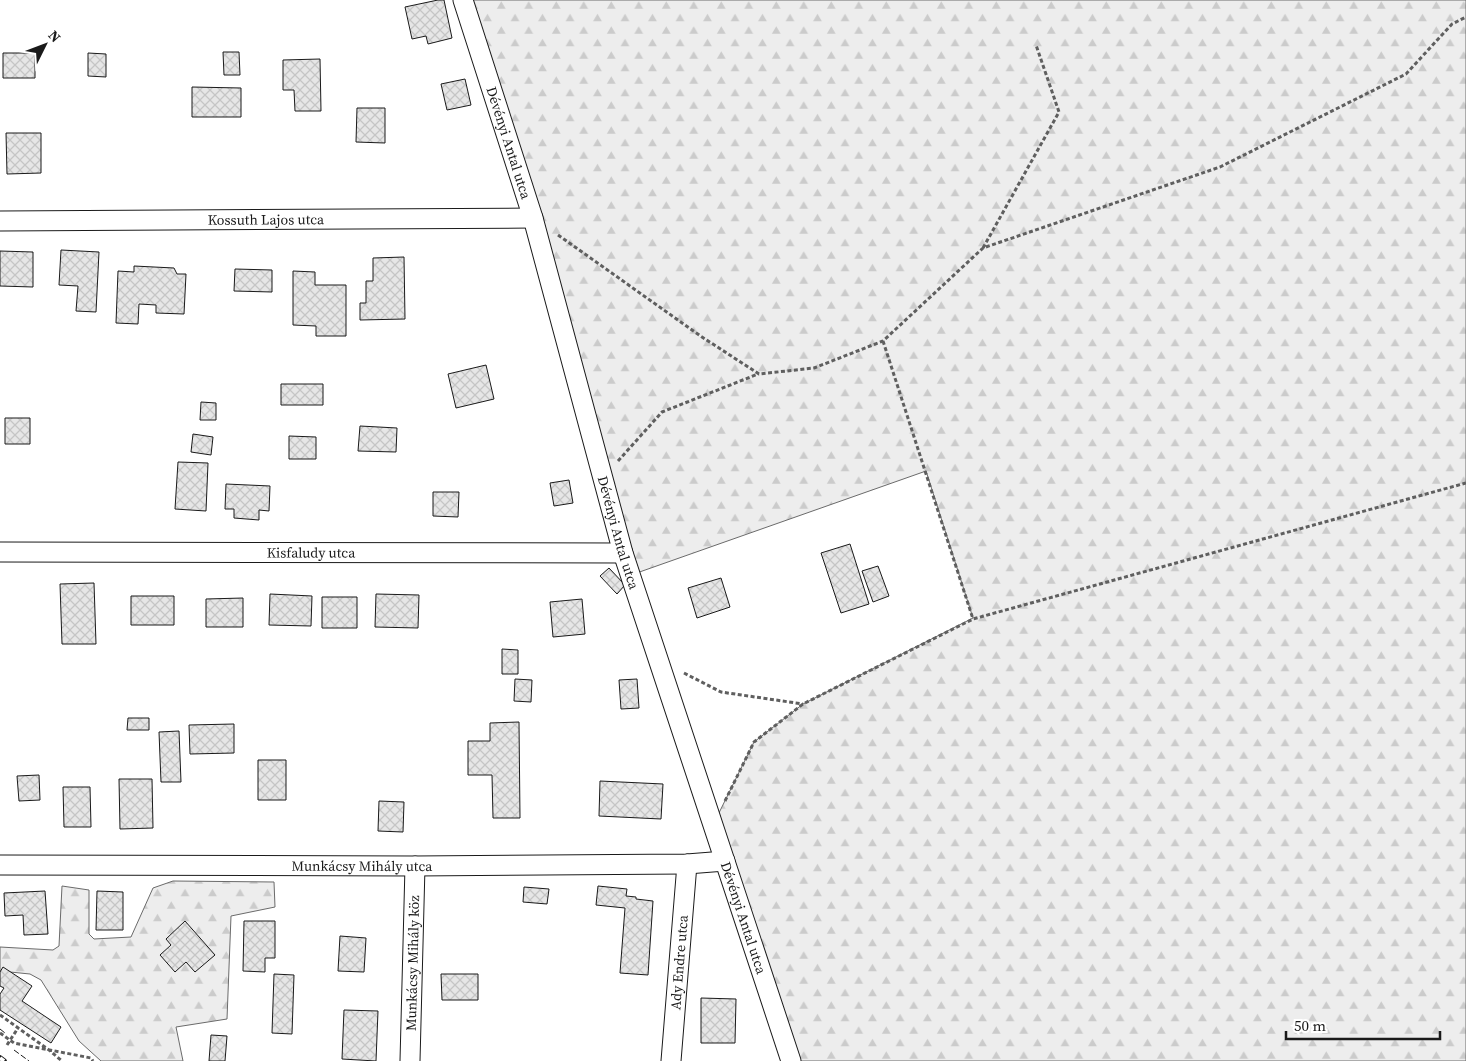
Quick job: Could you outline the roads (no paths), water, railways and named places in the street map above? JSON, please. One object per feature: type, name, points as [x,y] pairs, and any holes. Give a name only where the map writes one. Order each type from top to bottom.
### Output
[{"type":"street","name":"Dévényi Antal utca","points":[[462,0],[534,218],[624,553],[791,1061]]},
{"type":"street","name":"Kossuth Lajos utca","points":[[0,221],[534,218]]},
{"type":"street","name":"Kisfaludy utca","points":[[0,552],[624,553]]},
{"type":"street","name":"Munkácsy Mihály utca","points":[[0,865],[415,866],[687,864],[725,861]]},
{"type":"street","name":"Ady Endre utca","points":[[671,1061],[687,864]]},
{"type":"street","name":"Munkácsy Mihály köz","points":[[410,1061],[415,866]]},
{"type":"railway","points":[[0,1058],[4,1061]]}]
